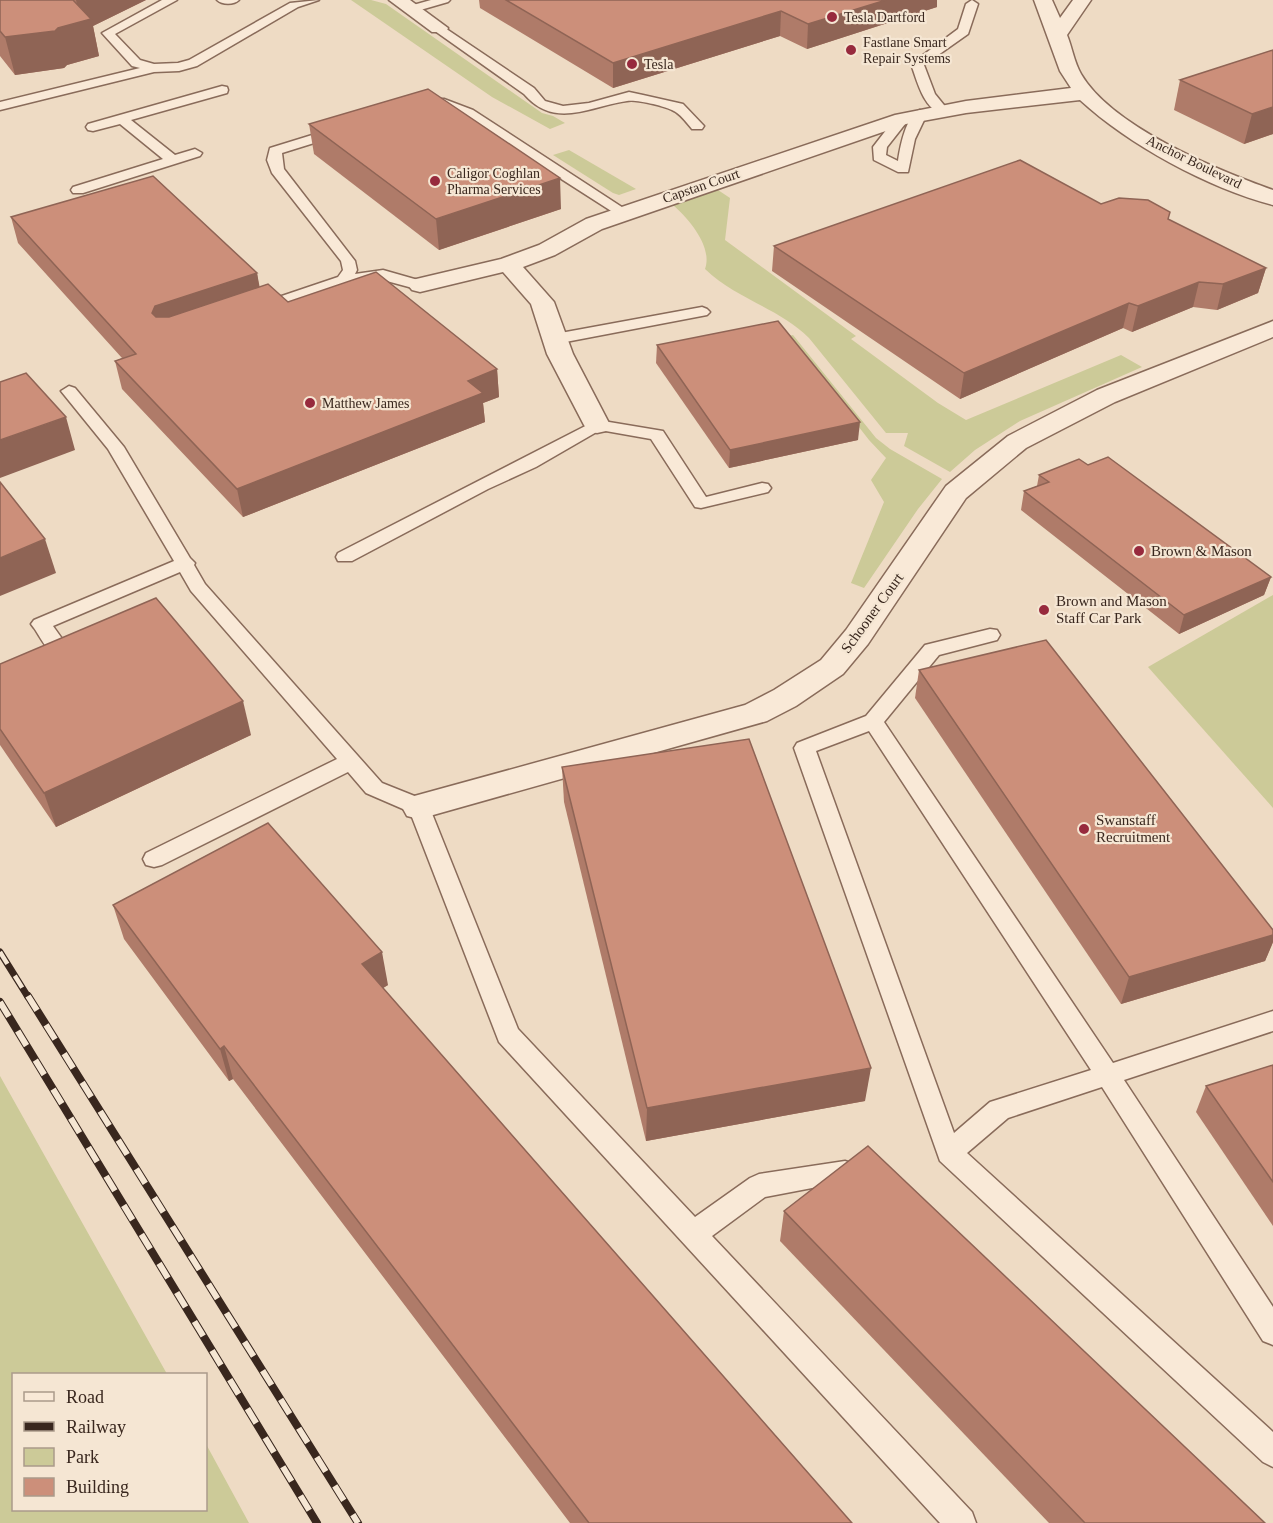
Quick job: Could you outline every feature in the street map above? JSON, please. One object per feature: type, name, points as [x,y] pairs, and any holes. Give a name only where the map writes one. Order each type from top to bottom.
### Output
[{"type":"street","name":"Anchor Boulevard","points":[[1043,0],[1058,34],[1072,76],[1084,93],[1121,123],[1168,152],[1212,174],[1273,198]]},
{"type":"street","points":[[1058,34],[1082,0]]},
{"type":"street","points":[[404,4],[439,28]]},
{"type":"street","name":"Capstan Court","points":[[420,285],[508,264],[547,250],[594,224],[624,213],[911,117],[942,110],[1084,93]]},
{"type":"street","points":[[508,264],[542,302],[560,354],[597,425]]},
{"type":"street","name":"Schooner Court","points":[[418,807],[756,713],[785,698],[832,667],[857,637],[956,492],[1017,442],[1106,396],[1273,328]]},
{"type":"lane","points":[[154,68],[136,63],[108,33],[171,0]]},
{"type":"lane","points":[[223,0],[230,0]]},
{"type":"lane","points":[[277,0],[280,13]]},
{"type":"lane","points":[[1,106],[154,68],[179,68],[193,63],[294,5],[313,0]]},
{"type":"lane","points":[[404,4],[444,0]]},
{"type":"lane","points":[[942,110],[929,95],[917,64],[964,31],[972,4]]},
{"type":"lane","points":[[439,28],[529,91],[540,104],[563,110],[575,109],[629,96],[678,107],[697,126]]},
{"type":"lane","points":[[93,127],[222,90]]},
{"type":"lane","points":[[416,106],[426,103],[444,103],[456,107],[624,213]]},
{"type":"lane","points":[[122,119],[173,160]]},
{"type":"lane","points":[[343,280],[350,270],[348,261],[277,170],[274,160],[275,151],[352,127]]},
{"type":"lane","points":[[78,190],[195,153]]},
{"type":"lane","points":[[244,313],[343,280],[383,275],[420,285]]},
{"type":"lane","points":[[555,339],[702,312]]},
{"type":"lane","points":[[69,391],[116,447],[198,587],[374,788],[418,807],[508,1035],[961,1523]]},
{"type":"lane","points":[[345,556],[482,485],[530,463],[597,425],[657,435],[701,503],[762,488]]},
{"type":"lane","points":[[63,654],[41,624],[186,563]]},
{"type":"lane","points":[[990,635],[932,650],[873,721],[804,748],[950,1153],[1273,1452]]},
{"type":"lane","points":[[873,721],[1108,1076],[1273,1332]]},
{"type":"lane","points":[[154,859],[351,761]]},
{"type":"lane","points":[[950,1153],[999,1110],[1273,1021]]},
{"type":"lane","points":[[693,1234],[759,1186],[845,1172]]},
{"type":"green space","points":[[351,0],[371,0],[386,4],[542,113],[565,123],[550,129],[492,97]]},
{"type":"green space","points":[[569,150],[636,189],[619,195],[613,193],[553,155]]},
{"type":"green space","points":[[718,190],[730,198],[725,240],[856,336],[851,339],[938,403],[966,420],[1121,355],[1142,367],[1020,421],[975,450],[950,472],[904,446],[908,433],[886,433],[809,338],[797,328],[730,288],[705,269],[707,261],[703,243],[686,218],[673,205]]},
{"type":"green space","points":[[793,335],[876,438],[890,449],[942,479],[918,509],[864,588],[851,583],[884,502],[871,480],[886,458],[869,440],[788,336]]},
{"type":"green space","points":[[1273,595],[1273,808],[1148,667]]},
{"type":"green space","points":[[0,1076],[166,1373],[12,1373],[12,1511],[207,1511],[207,1446],[249,1523],[0,1523]]},
{"type":"building","points":[[0,0],[73,0],[91,19],[58,28],[55,31],[5,37],[0,31]]},
{"type":"building","points":[[506,0],[886,0],[808,24],[781,11],[613,63]]},
{"type":"building","points":[[1273,50],[1273,107],[1252,114],[1180,80]]},
{"type":"building","points":[[428,89],[560,178],[436,219],[309,124]]},
{"type":"building","points":[[1020,160],[1101,204],[1119,198],[1148,200],[1170,212],[1168,219],[1266,268],[1223,284],[1199,282],[1138,306],[1129,303],[964,373],[774,246]]},
{"type":"building","points":[[153,176],[257,273],[155,306],[152,313],[156,317],[169,317],[268,284],[288,302],[376,272],[497,369],[468,381],[483,393],[237,489],[115,361],[136,354],[11,217]]},
{"type":"building","points":[[778,321],[860,422],[730,450],[657,345]]},
{"type":"building","points":[[26,373],[66,417],[0,440],[0,382]]},
{"type":"building","name":"Brown & Mason","points":[[1108,457],[1271,577],[1184,615],[1024,491],[1049,482],[1039,475],[1079,459],[1088,465]]},
{"type":"building","points":[[0,482],[45,539],[0,558]]},
{"type":"building","points":[[156,598],[243,701],[44,793],[0,729],[0,664]]},
{"type":"building","name":"Swanstaff Recruitment","points":[[1046,640],[1273,930],[1273,935],[1129,977],[919,670]]},
{"type":"building","points":[[749,739],[871,1068],[647,1108],[562,767]]},
{"type":"building","points":[[268,823],[382,952],[362,964],[852,1523],[589,1523],[224,1046],[220,1049],[113,905]]},
{"type":"building","points":[[1273,1065],[1273,1182],[1206,1086]]},
{"type":"building","points":[[868,1146],[1265,1523],[1085,1523],[784,1211]]},
{"type":"railway","points":[[0,952],[28,997]]},
{"type":"railway","points":[[28,996],[358,1523]]},
{"type":"railway","points":[[0,1002],[317,1523]]},
{"type":"place","name":"Tesla Dartford","points":[[832,17]]},
{"type":"place","name":"Fastlane Smart Repair Systems","points":[[851,50]]},
{"type":"place","name":"Tesla","points":[[632,64]]},
{"type":"place","name":"Caligor Coghlan Pharma Services","points":[[435,181]]},
{"type":"place","name":"Matthew James","points":[[310,403]]},
{"type":"place","name":"Brown & Mason","points":[[1139,551]]},
{"type":"place","name":"Brown and Mason Staff Car Park","points":[[1044,610]]},
{"type":"place","name":"Swanstaff Recruitment","points":[[1084,829]]}]
